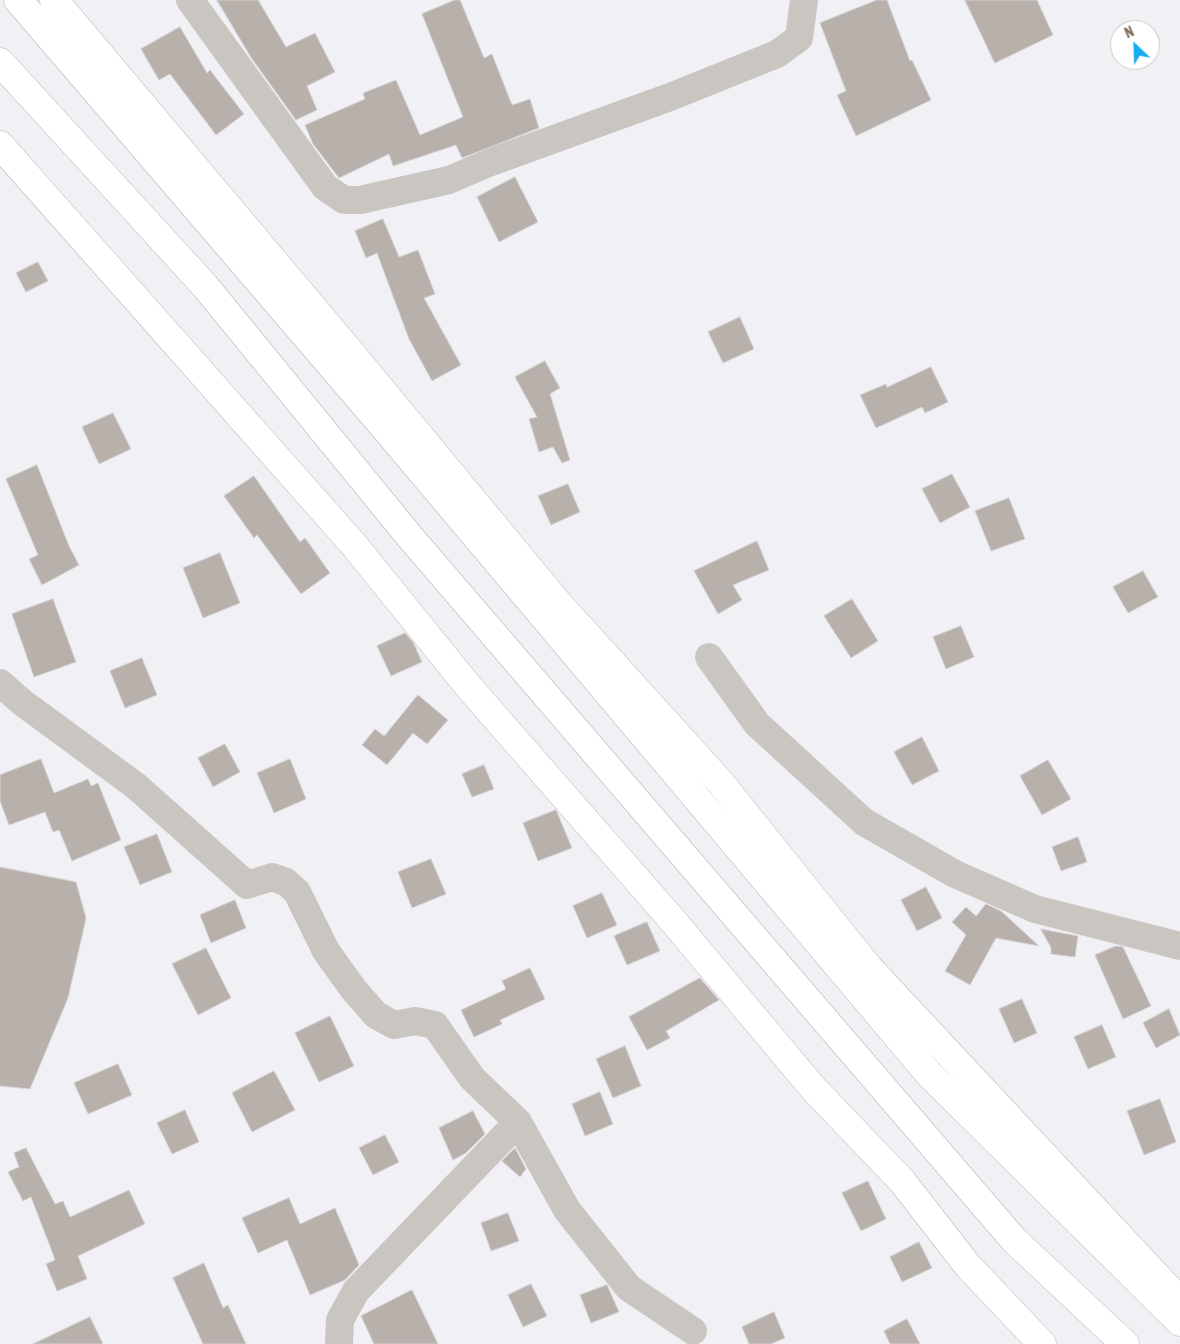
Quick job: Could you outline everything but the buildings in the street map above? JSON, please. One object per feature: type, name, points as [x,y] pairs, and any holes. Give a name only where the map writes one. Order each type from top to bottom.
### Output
[{"type":"main road","points":[[18,0],[384,426],[928,1074],[1180,1322]]},
{"type":"main road","points":[[54,0],[346,347],[557,602],[720,782],[869,968],[1180,1301]]},
{"type":"main road","points":[[0,62],[205,286],[410,536],[1014,1240],[1124,1344]]},
{"type":"main road","points":[[0,146],[354,544],[468,686],[674,922],[813,1088],[902,1181],[968,1266],[1042,1344]]},
{"type":"street","points":[[190,0],[325,187],[344,200],[360,200],[449,180],[491,162],[661,100],[777,54],[799,38],[804,0]]},
{"type":"street","points":[[708,657],[757,724],[864,822],[955,874],[1035,910],[1180,946]]},
{"type":"street","points":[[0,683],[30,708],[136,786],[246,885],[272,877],[286,882],[297,892],[326,951],[354,990],[376,1015],[394,1024],[415,1021],[435,1025],[472,1078],[518,1122],[567,1210],[629,1288],[694,1331]]},
{"type":"street","points":[[339,1344],[340,1320],[356,1291],[518,1122]]}]
